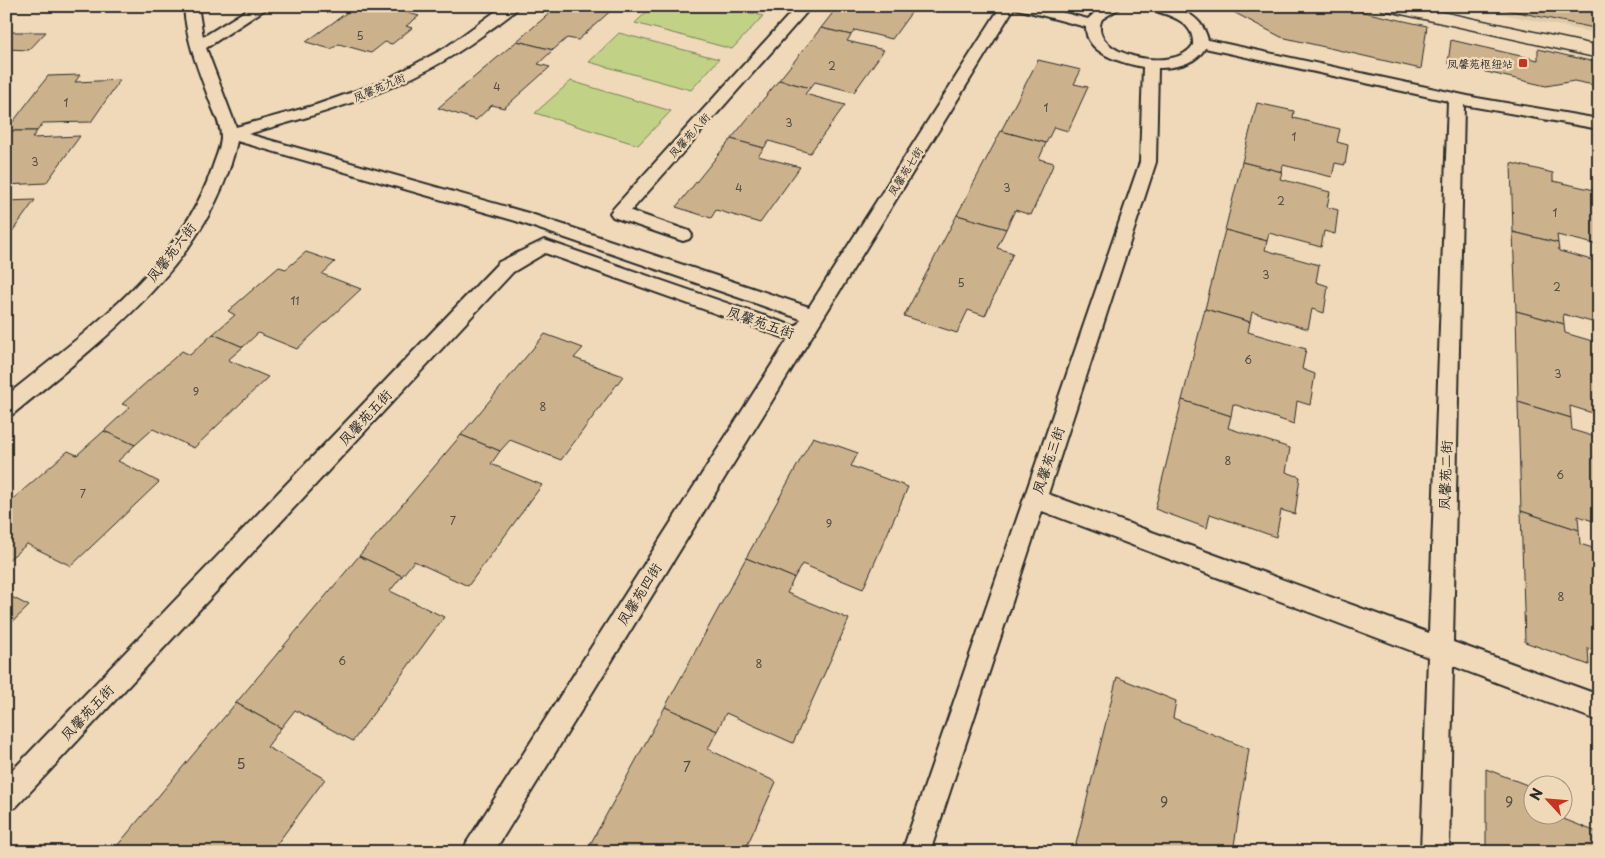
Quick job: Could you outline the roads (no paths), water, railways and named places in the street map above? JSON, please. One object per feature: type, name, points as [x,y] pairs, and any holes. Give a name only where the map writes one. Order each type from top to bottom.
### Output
[{"type":"street","points":[[1388,6],[1599,52]]},
{"type":"lane","points":[[192,6],[191,18],[199,46],[230,134],[522,217],[814,316]]},
{"type":"lane","points":[[199,46],[263,6]]},
{"type":"lane","name":"凤馨苑九街","points":[[230,134],[323,109],[409,75],[456,48],[512,6]]},
{"type":"lane","name":"凤馨苑八街","points":[[683,235],[619,213],[805,6]]},
{"type":"lane","name":"凤馨苑七街","points":[[802,336],[1008,6]]},
{"type":"lane","points":[[1019,6],[1092,24]]},
{"type":"lane","points":[[1116,6],[1101,12],[1093,20],[1095,39],[1105,48],[1120,56],[1151,63],[1176,62],[1197,51],[1201,43],[1200,33],[1193,24],[1180,15],[1153,6]]},
{"type":"lane","points":[[1201,43],[1456,99],[1557,115],[1599,124]]},
{"type":"lane","name":"凤馨苑三街","points":[[916,852],[1148,162],[1151,63]]},
{"type":"lane","name":"凤馨苑二街","points":[[1435,852],[1456,99]]},
{"type":"lane","name":"凤馨苑六街","points":[[6,408],[84,343],[136,296],[177,250],[205,208],[222,169],[230,134]]},
{"type":"lane","name":"凤馨苑五街","points":[[6,797],[506,267],[544,246],[802,336]]},
{"type":"lane","name":"凤馨苑四街","points":[[478,852],[802,336]]},
{"type":"lane","points":[[1035,499],[1599,708]]},
{"type":"place","name":"凤馨苑枢纽站","points":[[1523,63]]}]
